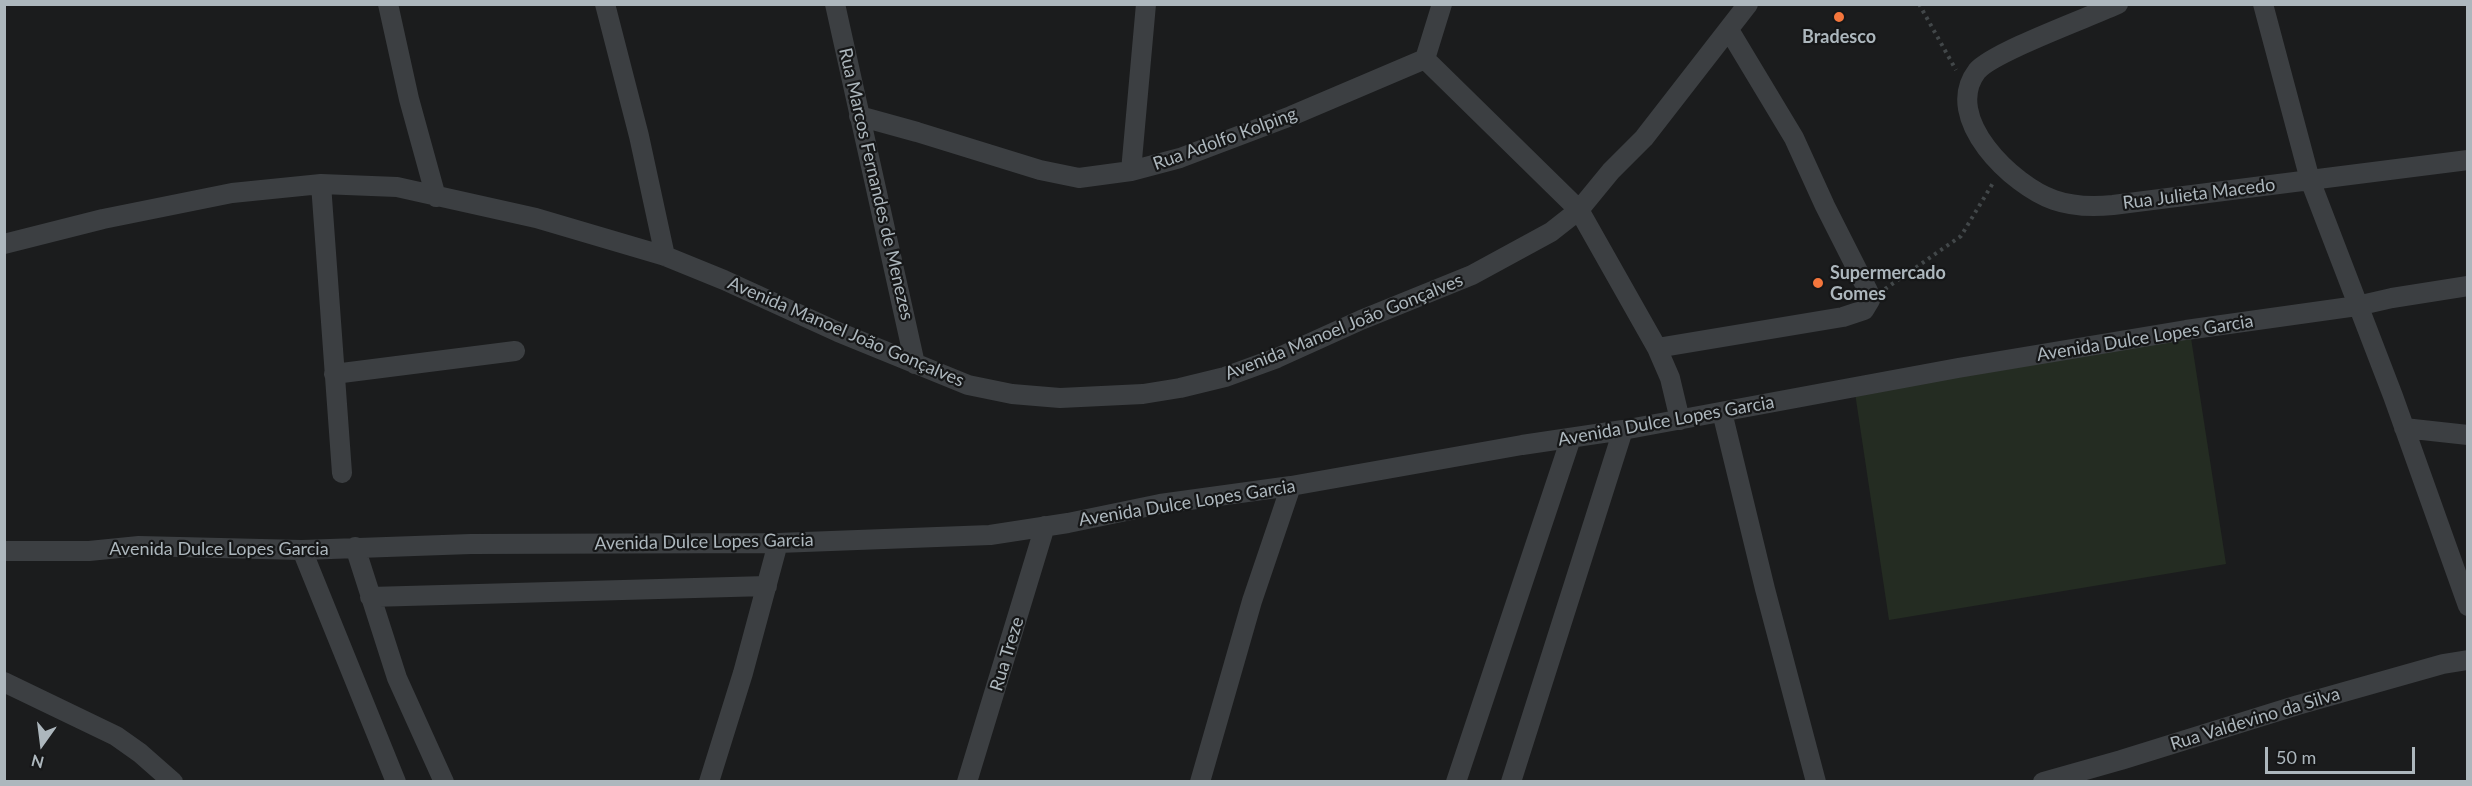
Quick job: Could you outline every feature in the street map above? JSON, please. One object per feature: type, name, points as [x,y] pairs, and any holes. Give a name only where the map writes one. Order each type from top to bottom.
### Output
[{"type":"street","points":[[388,4],[409,99],[436,197]]},
{"type":"street","points":[[606,4],[645,158],[665,256]]},
{"type":"street","name":"Rua Marcos Fernandes de Menezes","points":[[835,4],[915,364]]},
{"type":"street","points":[[1131,171],[1146,4]]},
{"type":"street","points":[[1442,4],[1425,59],[1579,210],[1657,348],[1670,378],[1680,420]]},
{"type":"street","name":"Avenida Manoel João Gonçalves","points":[[4,244],[103,219],[232,193],[321,184],[396,187],[536,218],[665,256],[968,385],[1022,395],[1060,398],[1102,397],[1180,388],[1225,377],[1277,358],[1361,320],[1472,275],[1551,232],[1579,210],[1611,171],[1644,138],[1748,4]]},
{"type":"street","points":[[1969,92],[1979,69],[2003,54],[2118,4]]},
{"type":"street","points":[[2263,4],[2310,180],[2404,428],[2468,606]]},
{"type":"street","points":[[1657,348],[1842,317],[1864,310],[1870,300],[1868,291],[1794,138],[1729,30]]},
{"type":"street","name":"Rua Adolfo Kolping","points":[[859,116],[1062,176],[1079,178],[1131,171],[1180,158],[1291,116],[1425,59]]},
{"type":"street","name":"Rua Julieta Macedo","points":[[1969,92],[1970,114],[1975,129],[1989,153],[2002,168],[2040,194],[2055,201],[2087,207],[2468,160]]},
{"type":"street","points":[[321,184],[342,473]]},
{"type":"street","name":"Avenida Dulce Lopes Garcia","points":[[4,551],[89,551],[139,546],[302,550],[471,544],[778,543],[990,535],[1160,504],[1291,486],[1623,430],[1958,368],[2273,317],[2357,306],[2468,286]]},
{"type":"street","points":[[334,374],[514,351]]},
{"type":"street","points":[[1722,412],[1765,590],[1816,782]]},
{"type":"street","points":[[2404,428],[2468,435]]},
{"type":"street","points":[[1511,782],[1623,430]]},
{"type":"street","points":[[1456,782],[1571,438]]},
{"type":"street","points":[[1200,782],[1252,601],[1291,486]]},
{"type":"street","name":"Rua Treze","points":[[967,782],[1045,526]]},
{"type":"street","points":[[709,782],[743,673],[778,543]]},
{"type":"street","points":[[355,547],[397,678],[444,782]]},
{"type":"street","points":[[302,550],[396,782]]},
{"type":"street","points":[[370,597],[767,586]]},
{"type":"street","name":"Rua Valdevino da Silva","points":[[2043,782],[2309,702],[2444,664],[2468,660]]},
{"type":"street","points":[[4,682],[116,736],[140,753],[173,782]]},
{"type":"path","points":[[1919,4],[1969,92]]},
{"type":"path","points":[[1870,300],[1961,236],[2002,168]]},
{"type":"shaded area","points":[[2191,338],[2226,564],[1889,620],[1855,393]]},
{"type":"place","name":"Bradesco","points":[[1839,17]]},
{"type":"place","name":"Supermercado Gomes","points":[[1818,283]]}]
